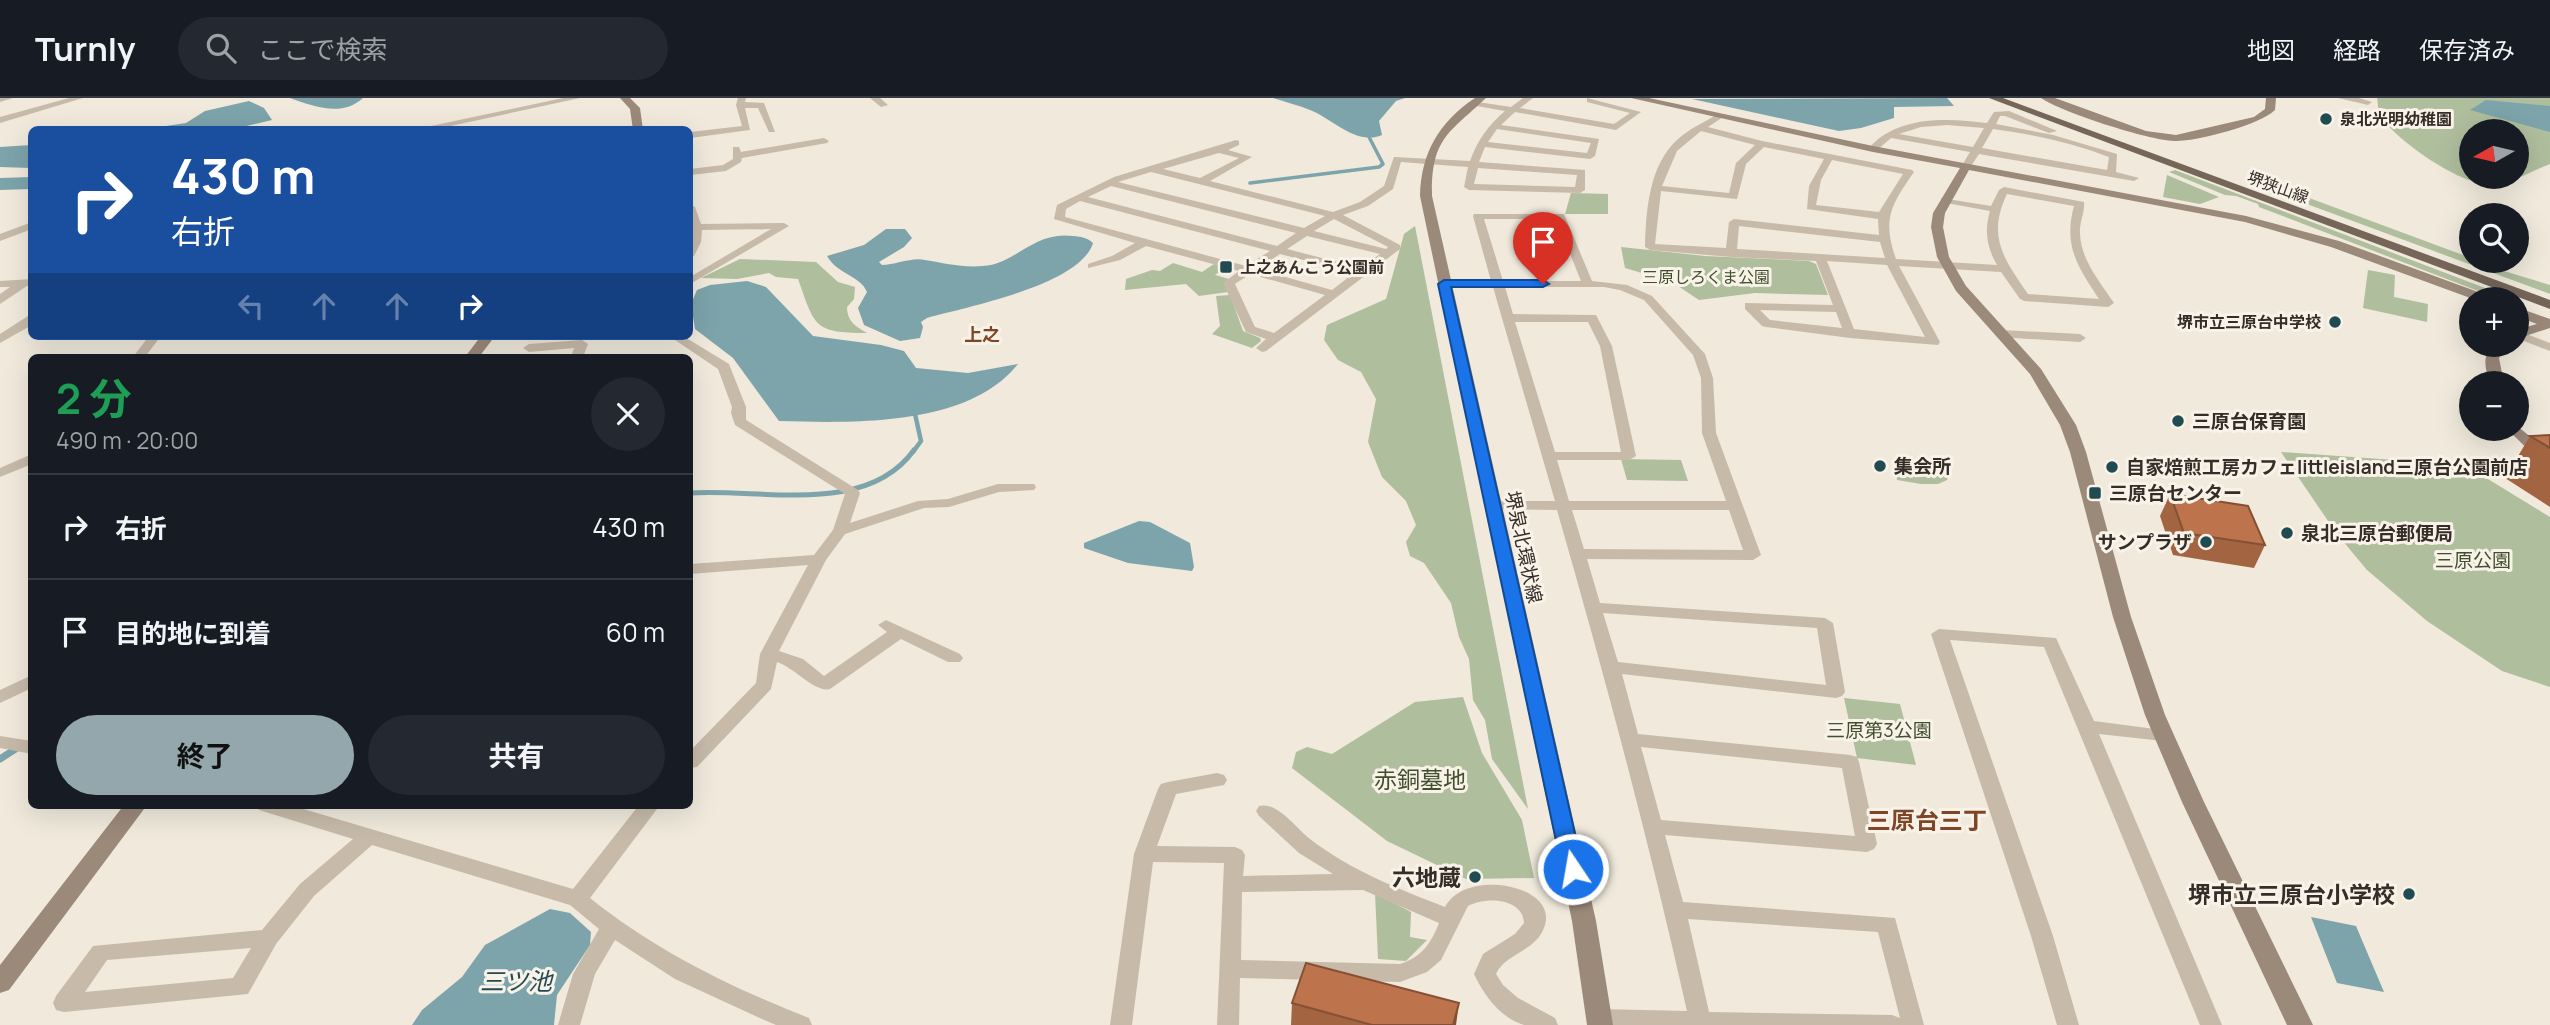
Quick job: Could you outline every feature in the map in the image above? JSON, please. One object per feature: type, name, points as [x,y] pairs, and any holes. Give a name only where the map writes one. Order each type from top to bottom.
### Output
[{"type":"main road","points":[[1993,98],[2011,102]]},
{"type":"main road","name":"堺狭山線","points":[[2011,102],[2550,297]]},
{"type":"main road","name":"堺狭山線","points":[[2011,102],[2550,305]]},
{"type":"street","points":[[0,100],[9,98]]},
{"type":"street","points":[[0,120],[79,98]]},
{"type":"street","points":[[510,110],[503,104],[534,98]]},
{"type":"street","points":[[435,126],[576,98]]},
{"type":"street","points":[[625,98],[635,108],[637,126]]},
{"type":"street","points":[[874,98],[884,105]]},
{"type":"street","points":[[1276,338],[1250,330],[1229,283],[1305,232],[1334,215],[1364,204],[1389,187],[1397,159],[1472,164],[1583,172],[1580,190],[1469,187],[1472,164],[1492,126],[1529,98]]},
{"type":"street","points":[[1636,98],[1872,149],[2134,178]]},
{"type":"street","points":[[2046,98],[2144,134],[2176,138],[2258,119],[2270,110],[2271,98]]},
{"type":"street","points":[[2342,98],[2368,102]]},
{"type":"street","points":[[1478,100],[1512,110],[1616,127],[1637,112],[1585,101]]},
{"type":"street","name":"堺泉北環状線","points":[[1478,100],[1444,129],[1436,140],[1428,161],[1426,196],[1584,921],[1600,1022]]},
{"type":"street","points":[[693,135],[771,128],[761,105],[741,102],[747,128]]},
{"type":"street","points":[[1563,118],[1572,112]]},
{"type":"street","points":[[0,113],[12,117]]},
{"type":"street","points":[[2052,138],[2055,132],[2006,113],[1997,114],[1945,200],[1937,227],[1942,257],[1961,288],[2036,372],[2068,425],[2078,452],[2122,617],[2163,735],[2300,1025]]},
{"type":"street","points":[[1719,117],[1681,141],[1669,154],[1650,211],[1650,247],[2004,269]]},
{"type":"street","points":[[1872,149],[1886,135],[1929,123],[1952,122],[2052,138],[2114,156],[2110,174]]},
{"type":"street","points":[[1481,144],[1590,156],[1596,142],[1492,126]]},
{"type":"street","points":[[1700,128],[1762,144],[1909,172],[1891,198],[1883,216],[1884,239],[1893,263],[1934,342],[1766,323],[1749,306],[1842,309]]},
{"type":"street","points":[[1886,135],[1970,158],[2246,219],[2335,244],[2459,290]]},
{"type":"street","points":[[693,172],[726,168],[738,160],[736,152],[824,141]]},
{"type":"street","points":[[1236,143],[1110,183],[1061,207],[1059,219],[1335,294]]},
{"type":"street","points":[[1657,188],[1733,197],[1741,163],[1762,144]]},
{"type":"street","points":[[1201,181],[1247,157],[1219,150]]},
{"type":"street","points":[[1830,157],[1818,173],[1812,188],[1811,207],[1883,216]]},
{"type":"street","points":[[1151,169],[1334,215],[1396,247],[1262,348]]},
{"type":"street","points":[[1110,183],[1389,253]]},
{"type":"street","points":[[1170,230],[1238,190]]},
{"type":"street","points":[[2004,190],[2080,204],[2073,232],[2077,254],[2108,303],[2024,297],[2004,269],[1992,242],[1990,225],[1993,209],[2004,190]]},
{"type":"street","points":[[1079,198],[1364,272]]},
{"type":"street","points":[[1945,200],[1993,209]]},
{"type":"street","points":[[1588,284],[1560,216],[1478,216],[1611,667],[1675,911],[1701,1024]]},
{"type":"street","points":[[1731,254],[1734,222],[1884,239]]},
{"type":"street","points":[[1,236],[28,226]]},
{"type":"street","points":[[693,250],[698,242],[694,227],[783,226],[693,280]]},
{"type":"street","points":[[1092,266],[1116,258],[1159,237]]},
{"type":"street","points":[[1821,259],[1850,334]]},
{"type":"street","points":[[0,284],[27,282]]},
{"type":"street","points":[[0,300],[27,282]]},
{"type":"street","points":[[1444,284],[1588,284],[1623,287],[1648,298],[1699,354],[1707,378],[1709,433],[1754,555],[1578,554]]},
{"type":"street","points":[[2529,317],[2550,324]]},
{"type":"street","points":[[1510,318],[1592,318],[1606,346],[1629,456],[1549,456]]},
{"type":"street","points":[[0,339],[28,321]]},
{"type":"street","points":[[2529,330],[2550,324]]},
{"type":"street","points":[[0,327],[28,328]]},
{"type":"street","points":[[2001,334],[2080,338]]},
{"type":"street","points":[[2529,339],[2550,347]]},
{"type":"street","points":[[141,354],[152,340]]},
{"type":"street","points":[[474,354],[485,340]]},
{"type":"street","points":[[525,353],[542,340]]},
{"type":"street","points":[[681,340],[724,367],[740,407],[740,422],[853,493],[840,531],[819,559],[769,654],[765,685],[693,759]]},
{"type":"street","points":[[525,353],[582,344],[578,354]]},
{"type":"street","points":[[2528,441],[2550,462]]},
{"type":"street","points":[[0,473],[28,460]]},
{"type":"street","points":[[840,531],[923,504],[949,503],[998,488],[1029,487]]},
{"type":"street","points":[[1494,505],[1735,506]]},
{"type":"street","points":[[693,569],[819,559]]},
{"type":"street","points":[[1592,607],[1825,622],[1836,692],[1611,667]]},
{"type":"street","points":[[769,654],[797,663],[824,685],[892,628],[954,658]]},
{"type":"street","points":[[2068,1025],[2042,936],[1939,634],[2050,642],[2211,1025]]},
{"type":"street","points":[[0,697],[28,683]]},
{"type":"street","points":[[2087,726],[2163,735]]},
{"type":"street","points":[[1628,739],[1850,762],[1867,844],[1652,827]]},
{"type":"street","points":[[0,742],[28,747]]},
{"type":"street","points":[[1121,1025],[1144,854],[1168,789],[1217,780]]},
{"type":"street","points":[[0,983],[133,809]]},
{"type":"street","points":[[279,809],[577,899],[611,929],[681,974],[740,1002],[801,1025]]},
{"type":"street","points":[[577,899],[647,809]]},
{"type":"street","points":[[1266,811],[1285,832],[1362,882],[1452,919]]},
{"type":"street","points":[[268,938],[101,952],[64,1003],[240,987],[268,938],[307,890],[369,836]]},
{"type":"street","points":[[1144,854],[1235,855],[1228,1025]]},
{"type":"street","points":[[1232,884],[1362,882]]},
{"type":"street","points":[[1230,969],[1414,970],[1429,961],[1440,947],[1458,903],[1472,894],[1511,893],[1529,905],[1535,921],[1533,932],[1521,944],[1491,960],[1485,974],[1491,989],[1502,1000],[1547,1025]]},
{"type":"street","points":[[1675,911],[1887,924],[1913,1025]]},
{"type":"street","points":[[569,1025],[583,974],[592,955],[611,929]]},
{"type":"street","points":[[1600,1022],[1892,1025]]},
{"type":"green space","points":[[2377,98],[2550,98],[2550,164],[2529,173],[2529,119],[2459,119],[2459,176],[2411,146],[2380,114]]},
{"type":"green space","points":[[2175,170],[2482,287],[2468,287],[2259,207],[2258,204],[2225,195],[2169,172]]},
{"type":"green space","points":[[2167,175],[2219,197],[2200,204],[2163,197]]},
{"type":"green space","points":[[2293,192],[2459,254],[2459,260],[2277,193]]},
{"type":"green space","points":[[1571,193],[1608,194],[1608,214],[1565,214]]},
{"type":"green space","points":[[1415,226],[1528,809],[1492,759],[1485,720],[1473,700],[1469,659],[1459,637],[1451,603],[1424,563],[1410,556],[1406,542],[1416,525],[1406,501],[1382,477],[1368,442],[1376,399],[1361,372],[1338,360],[1324,340],[1327,325],[1386,299],[1404,234]]},
{"type":"green space","name":"三原しろくま公園","points":[[1621,247],[1705,256],[1809,261],[1816,264],[1828,295],[1755,293],[1699,300],[1672,282],[1625,268]]},
{"type":"green space","points":[[740,259],[816,262],[838,282],[855,287],[854,299],[847,307],[848,316],[867,333],[836,331],[819,324],[808,307],[798,279],[776,277],[769,273],[737,279],[701,278]]},
{"type":"green space","points":[[1173,263],[1202,272],[1214,264],[1226,267],[1215,275],[1229,279],[1225,282],[1228,292],[1199,296],[1186,284],[1125,290],[1126,279],[1152,270],[1160,271]]},
{"type":"green space","points":[[2368,270],[2395,275],[2394,297],[2428,304],[2427,322],[2363,308]]},
{"type":"green space","points":[[2493,273],[2510,273],[2550,285],[2550,294]]},
{"type":"green space","points":[[1230,295],[1243,331],[1260,338],[1261,341],[1252,348],[1212,334],[1220,326],[1216,296]]},
{"type":"green space","name":"三原公園","points":[[2281,452],[2465,465],[2550,517],[2550,687],[2502,671],[2427,621],[2367,570],[2337,534]]},
{"type":"green space","points":[[1621,459],[1681,460],[1688,481],[1627,480]]},
{"type":"green space","points":[[1895,460],[1944,467],[1949,474],[1947,480],[1938,484],[1897,480]]},
{"type":"green space","name":"赤銅墓地","points":[[1463,697],[1482,753],[1522,820],[1534,878],[1466,879],[1387,841],[1292,768],[1296,752],[1307,747],[1332,754],[1415,702]]},
{"type":"green space","name":"三原第3公園","points":[[1844,698],[1900,704],[1916,765],[1857,758]]},
{"type":"green space","points":[[1375,893],[1411,912],[1410,937],[1427,940],[1406,961],[1378,959]]},
{"type":"water","points":[[290,98],[363,98],[355,104],[337,109],[319,107]]},
{"type":"water","points":[[1273,98],[1405,98],[1396,101],[1379,121],[1382,135],[1363,137],[1310,110]]},
{"type":"water","points":[[1947,98],[1954,106],[1894,107],[1894,118],[1861,128],[1839,131],[1692,99]]},
{"type":"water","points":[[2486,100],[2550,106],[2550,132],[2529,126],[2529,119],[2503,119],[2470,110]]},
{"type":"water","points":[[249,101],[264,108],[272,120],[247,126],[166,126],[186,123],[205,111]]},
{"type":"water","points":[[28,145],[28,168],[0,167],[0,147]]},
{"type":"water","points":[[886,229],[905,229],[912,238],[904,247],[879,262],[882,265],[920,259],[961,266],[983,266],[1005,260],[1047,238],[1073,236],[1093,243],[1084,258],[1067,271],[994,301],[927,318],[921,322],[923,327],[920,338],[900,341],[864,325],[858,308],[867,292],[864,286],[837,267],[827,256],[864,245]]},
{"type":"water","points":[[747,281],[766,287],[813,336],[881,345],[904,351],[916,368],[968,373],[1018,364],[996,385],[970,400],[940,410],[908,417],[874,420],[779,421],[733,358],[695,329],[693,299],[697,290],[710,285]]},
{"type":"water","points":[[1139,521],[1150,522],[1190,543],[1194,567],[1192,571],[1128,563],[1084,548],[1084,543]]},
{"type":"water","name":"三ツ池","points":[[550,909],[570,913],[591,932],[590,945],[557,995],[554,1025],[412,1025],[422,1010],[462,977],[485,945]]},
{"type":"water","points":[[2311,917],[2356,926],[2384,992],[2337,983]]},
{"type":"building","points":[[2550,435],[2550,448],[2530,436]]},
{"type":"building","points":[[2170,494],[2248,506],[2265,545],[2184,533]]},
{"type":"building","points":[[1306,963],[1459,1003],[1453,1025],[1372,1025],[1292,1003]]},
{"type":"waterway","points":[[1250,183],[1379,167],[1383,164],[1369,137]]},
{"type":"waterway","points":[[0,184],[28,183]]},
{"type":"waterway","points":[[913,452],[921,441],[915,414]]},
{"type":"waterway","points":[[693,493],[811,495],[841,492],[869,484],[894,471],[914,450]]},
{"type":"waterway","points":[[0,759],[17,748]]},
{"type":"place","name":"泉北光明幼稚園","points":[[2326,119]]},
{"type":"place","name":"上之あんこう公園前","points":[[1226,267]]},
{"type":"place","name":"堺市立三原台中学校","points":[[2335,322]]},
{"type":"place","name":"三原台保育園","points":[[2178,421]]},
{"type":"place","name":"集会所","points":[[1880,466]]},
{"type":"place","name":"自家焙煎工房カフェlittleisland三原台公園前店","points":[[2112,467]]},
{"type":"place","name":"三原台センター","points":[[2095,493]]},
{"type":"place","name":"泉北三原台郵便局","points":[[2287,533]]},
{"type":"place","name":"サンプラザ","points":[[2206,542]]},
{"type":"place","name":"六地蔵","points":[[1475,877]]},
{"type":"place","name":"堺市立三原台小学校","points":[[2409,894]]},
{"type":"district","name":"上之","points":[[982,334]]},
{"type":"district","name":"三原台三丁","points":[[1927,819]]},
{"type":"route","points":[[1543,284],[1444,284],[1573,869]]}]
